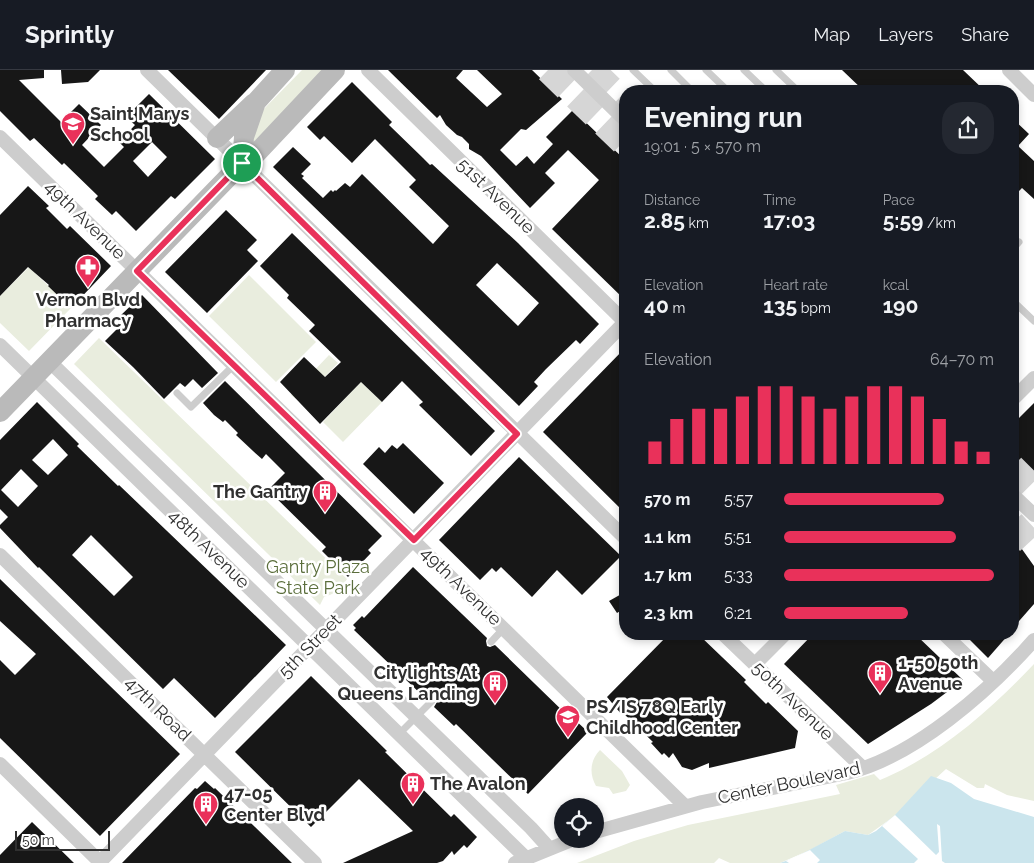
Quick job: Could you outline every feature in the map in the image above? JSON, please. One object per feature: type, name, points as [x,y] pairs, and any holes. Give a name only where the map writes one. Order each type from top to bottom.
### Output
[{"type":"main road","points":[[216,138],[256,102],[285,70]]},
{"type":"main road","points":[[0,412],[242,163],[254,156],[335,70]]},
{"type":"main road","points":[[242,163],[244,138],[256,102]]},
{"type":"street","points":[[147,70],[619,532]]},
{"type":"street","name":"51st Avenue","points":[[368,70],[619,316]]},
{"type":"street","points":[[574,70],[619,114]]},
{"type":"street","points":[[1009,70],[1034,94]]},
{"type":"street","name":"49th Avenue","points":[[0,137],[685,806]]},
{"type":"street","name":"5th Street","points":[[100,863],[619,328]]},
{"type":"street","name":"48th Avenue","points":[[0,345],[400,734],[520,860]]},
{"type":"street","name":"48th Avenue","points":[[50,361],[531,828],[549,848]]},
{"type":"street","points":[[1019,394],[1032,383]]},
{"type":"street","points":[[1019,501],[1034,515]]},
{"type":"street","name":"47th Road","points":[[0,555],[315,863]]},
{"type":"street","name":"50th Avenue","points":[[729,640],[863,768]]},
{"type":"street","points":[[755,664],[779,640]]},
{"type":"street","points":[[950,640],[993,681]]},
{"type":"street","name":"Center Boulevard","points":[[604,829],[685,806],[863,768],[897,753],[929,733],[993,681],[1034,640]]},
{"type":"street","points":[[0,764],[100,863]]},
{"type":"street","points":[[520,860],[554,846]]},
{"type":"lane","points":[[633,70],[649,85]]},
{"type":"lane","points":[[671,70],[686,85]]},
{"type":"lane","points":[[706,70],[722,85]]},
{"type":"lane","points":[[744,70],[760,85]]},
{"type":"lane","points":[[776,70],[792,85]]},
{"type":"lane","points":[[1019,307],[1034,322]]},
{"type":"lane","points":[[178,393],[191,407],[234,365]]},
{"type":"lane","points":[[491,642],[504,628]]},
{"type":"lane","points":[[400,734],[432,701]]},
{"type":"green space","points":[[302,70],[324,70],[252,144],[255,118]]},
{"type":"green space","points":[[29,267],[71,308],[29,351],[0,323],[0,296]]},
{"type":"green space","points":[[249,275],[316,342],[276,382],[209,316]]},
{"type":"green space","name":"Gantry Plaza State Park","points":[[99,338],[347,579],[335,593],[324,597],[320,605],[74,364]]},
{"type":"green space","points":[[329,355],[338,363],[300,402],[291,395]]},
{"type":"green space","points":[[361,382],[382,402],[343,442],[323,422]]},
{"type":"green space","points":[[1034,664],[1034,801],[1007,795],[985,784],[984,788],[977,788],[946,769],[896,815],[868,835],[845,831],[810,850],[780,863],[730,863],[719,858],[714,863],[577,863],[634,841],[688,825],[840,794],[836,785],[874,774],[880,780],[887,777],[928,755],[966,728]]},
{"type":"green space","points":[[600,750],[622,771],[630,785],[626,791],[613,794],[609,788],[596,786],[592,777],[592,763]]},
{"type":"water","points":[[931,776],[951,783],[974,799],[1034,817],[1034,863],[780,863],[794,858],[845,831],[868,835],[876,831],[895,815]]},
{"type":"pier","points":[[895,815],[936,855],[939,852],[937,824],[940,826],[942,861],[945,863],[914,863],[918,859],[882,826]]},
{"type":"pier","points":[[810,850],[820,860],[817,863],[789,863],[786,861]]},
{"type":"building","points":[[0,70],[44,70],[44,78],[19,80],[61,122],[79,104],[101,125],[82,145],[104,167],[124,147],[119,142],[135,125],[126,117],[149,94],[215,159],[175,199],[171,196],[136,231],[116,211],[112,215],[95,199],[98,196],[64,163],[62,165],[34,138],[30,141],[0,111]],"holes":[[[152,142],[167,157],[148,177],[133,161]]]},
{"type":"building","points":[[61,70],[100,70],[88,82],[62,84]]},
{"type":"building","points":[[168,70],[266,70],[219,119]]},
{"type":"building","points":[[388,70],[463,70],[456,78],[487,107],[502,94],[477,70],[532,70],[562,99],[526,130],[521,129],[500,150],[516,166],[527,156],[534,164],[553,144],[546,137],[573,110],[619,154],[619,294],[552,229],[599,180],[568,150],[545,173],[555,183],[530,208],[481,156],[469,149],[469,144],[446,125],[440,115],[437,118]]},
{"type":"building","points":[[842,70],[963,70],[979,85],[858,85]]},
{"type":"building","points":[[352,82],[392,122],[389,125],[430,165],[432,164],[518,243],[599,324],[580,344],[576,340],[546,369],[534,382],[538,386],[519,406],[273,167],[293,147],[311,164],[301,174],[304,176],[302,178],[323,198],[331,190],[333,192],[336,191],[345,183],[350,187],[362,174],[433,244],[449,226],[409,187],[416,180],[375,139],[352,163],[324,136],[320,140],[307,127]],"holes":[[[497,263],[539,303],[518,326],[476,285]]]},
{"type":"building","points":[[1019,125],[1029,134],[1019,145]]},
{"type":"building","points":[[1019,147],[1034,161],[1034,199],[1022,188],[1019,191]]},
{"type":"building","points":[[28,186],[49,206],[46,208],[67,229],[70,226],[111,266],[71,308],[28,267],[0,296],[0,215]]},
{"type":"building","points":[[226,210],[257,240],[247,250],[258,261],[207,313],[165,272]]},
{"type":"building","points":[[292,233],[495,431],[471,456],[419,405],[423,402],[402,381],[382,402],[361,382],[320,424],[280,382],[304,357],[325,377],[341,362],[309,331],[315,325],[287,298],[289,295],[260,266]]},
{"type":"building","points":[[142,295],[218,373],[202,388],[193,379],[185,387],[180,383],[164,399],[105,341],[125,321],[120,316]]},
{"type":"building","points":[[619,354],[619,507],[543,432]]},
{"type":"building","name":"The Gantry","points":[[225,381],[382,536],[368,550],[371,553],[348,577],[322,551],[326,547],[268,490],[285,473],[266,454],[262,459],[236,435],[238,433],[225,420],[223,422],[203,403]]},
{"type":"building","points":[[37,402],[79,444],[77,446],[286,645],[215,718],[174,678],[163,689],[38,568],[0,528],[0,525],[8,517],[0,509],[0,440]],"holes":[[[53,439],[68,455],[48,475],[32,460]],[[21,469],[38,486],[18,507],[1,490]],[[91,535],[133,577],[114,596],[72,555]]]},
{"type":"building","points":[[1034,403],[1034,479],[1019,465],[1019,418]]},
{"type":"building","points":[[403,443],[444,483],[414,514],[363,464],[379,447],[385,453],[392,445],[397,449]]},
{"type":"building","points":[[519,457],[619,554],[619,558],[582,595],[557,570],[532,597],[501,567],[496,572],[492,568],[480,580],[439,540]]},
{"type":"building","points":[[1019,545],[1034,566],[1034,604],[1019,621]]},
{"type":"building","name":"Citylights At Queens Landing","points":[[413,567],[487,638],[487,646],[495,645],[570,718],[572,717],[588,732],[528,794],[456,724],[454,726],[434,707],[437,702],[435,697],[431,696],[426,699],[354,630],[356,628],[353,625],[362,616],[364,618]]},
{"type":"building","points":[[0,579],[180,754],[100,836],[0,738],[0,660],[15,675],[36,654],[0,621]]},
{"type":"building","points":[[619,595],[619,612],[617,613],[609,601]]},
{"type":"building","points":[[663,640],[704,640],[746,680],[744,682],[766,704],[768,702],[798,731],[795,748],[709,768],[709,763],[692,770],[682,767],[673,753],[669,758],[664,753],[662,755],[651,743],[653,742],[623,713],[622,715],[607,697]]},
{"type":"building","name":"1-50 50th Avenue","points":[[807,640],[921,640],[963,680],[931,704],[868,744],[784,664]]},
{"type":"building","points":[[970,640],[1004,640],[988,658]]},
{"type":"building","points":[[311,676],[451,817],[454,814],[477,837],[467,848],[464,845],[454,855],[452,851],[443,861],[437,863],[343,863],[413,831],[359,779],[311,827],[235,752]]},
{"type":"building","name":"47-05 Center Blvd","points":[[205,781],[215,788],[292,863],[122,863],[195,788],[197,789]]},
{"type":"building","points":[[32,822],[74,863],[0,863],[0,855]]},
{"type":"tunnel","points":[[548,70],[619,138]]},
{"type":"tunnel","points":[[592,70],[619,96]]},
{"type":"tunnel","points":[[1019,474],[1034,489]]},
{"type":"tunnel","points":[[1019,531],[1034,547]]},
{"type":"place","name":"Saint Marys School","points":[[73,145]]},
{"type":"place","name":"Vernon Blvd Pharmacy","points":[[88,288]]},
{"type":"place","name":"The Gantry","points":[[325,513]]},
{"type":"place","name":"1-50 50th Avenue","points":[[880,694]]},
{"type":"place","name":"Citylights At Queens Landing","points":[[495,704]]},
{"type":"place","name":"PS/IS 78Q Early Childhood Center","points":[[568,738]]},
{"type":"place","name":"The Avalon","points":[[413,805]]},
{"type":"place","name":"47-05 Center Blvd","points":[[206,825]]},
{"type":"route","points":[[242,163],[517,434],[414,540],[137,271],[242,163]]}]
